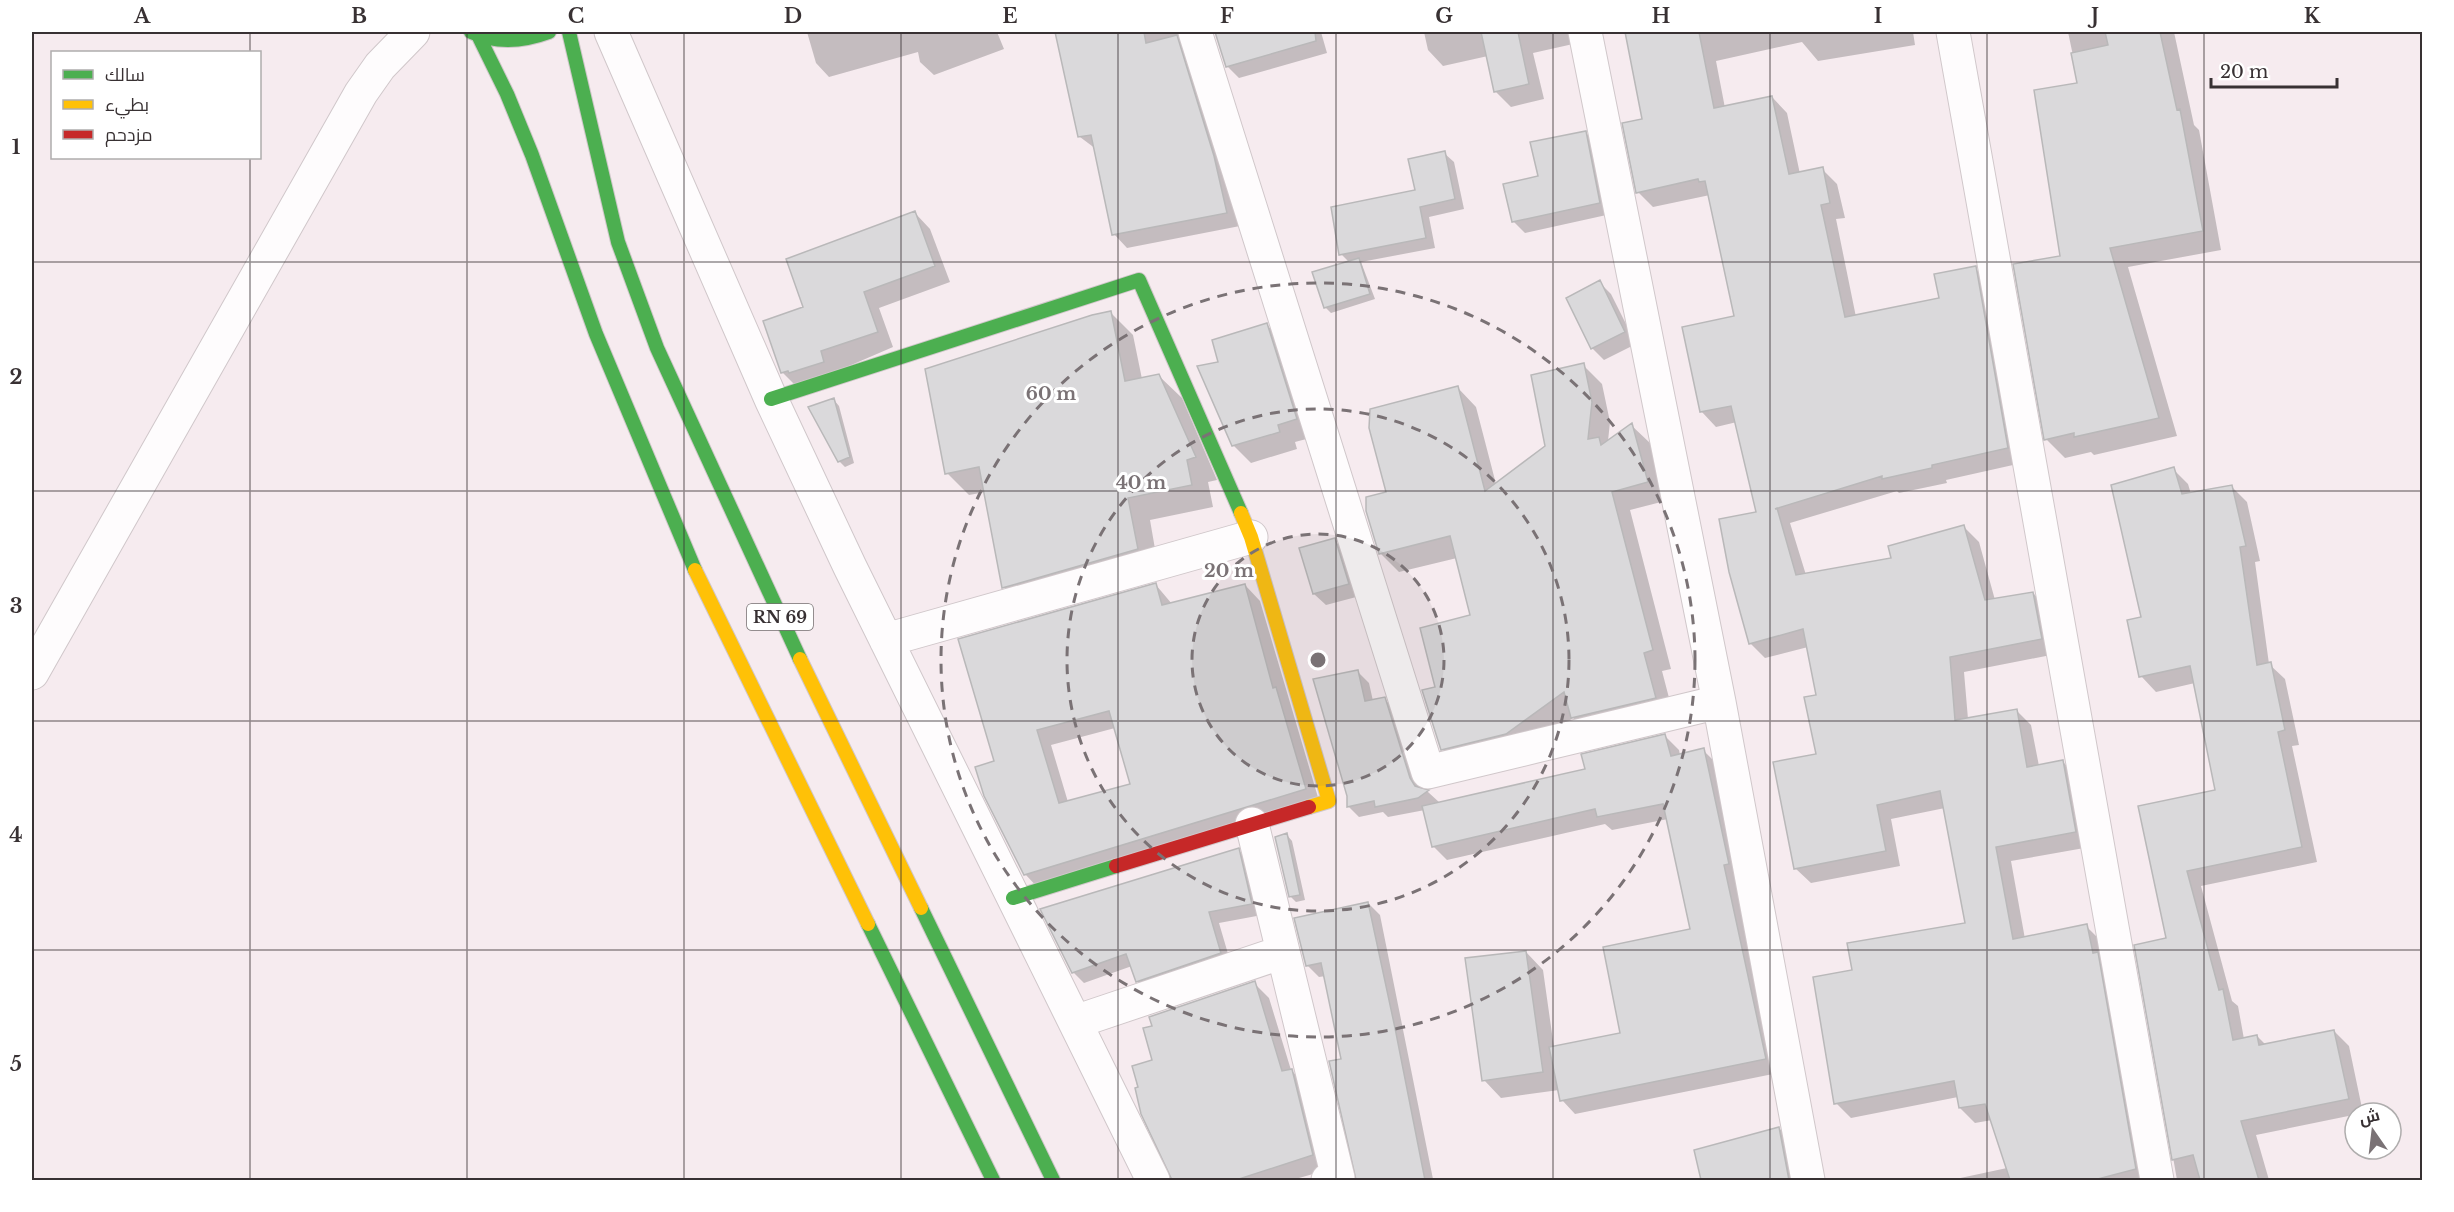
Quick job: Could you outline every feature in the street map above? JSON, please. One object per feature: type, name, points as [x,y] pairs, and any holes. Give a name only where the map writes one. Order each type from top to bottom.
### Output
[{"type":"main road","points":[[475,33],[515,41],[549,32]]},
{"type":"main road","name":"RN 69","points":[[569,32],[618,242],[657,348],[784,627],[1053,1180]]},
{"type":"main road","points":[[475,33],[528,145],[596,334],[688,555],[993,1180]]},
{"type":"main road","points":[[771,399],[1139,280],[1251,537],[1329,801],[1013,898]]},
{"type":"street","points":[[32,673],[361,93],[380,66],[413,32]]},
{"type":"street","points":[[611,32],[771,399],[886,640],[1154,1180]]},
{"type":"street","points":[[1195,32],[1428,772],[1719,702]]},
{"type":"street","points":[[1585,32],[1719,702],[1808,1180]]},
{"type":"street","points":[[1953,32],[2157,1180]]},
{"type":"street","points":[[886,640],[1251,537]]},
{"type":"street","points":[[1252,824],[1338,1178],[1328,1180]]},
{"type":"street","points":[[1075,1022],[1283,952]]},
{"type":"building","points":[[1055,32],[1144,32],[1146,43],[1177,35],[1214,156],[1227,213],[1112,235],[1091,135],[1078,137]]},
{"type":"building","points":[[1215,32],[1315,32],[1316,41],[1226,67]]},
{"type":"building","points":[[1481,32],[1518,32],[1529,84],[1494,92]]},
{"type":"building","points":[[1625,32],[1699,32],[1714,108],[1772,96],[1789,174],[1823,167],[1830,203],[1821,205],[1845,317],[1939,298],[1934,274],[1976,266],[2008,448],[1932,465],[1932,468],[1882,479],[1882,476],[1777,508],[1796,575],[1891,558],[1888,546],[1964,525],[1985,600],[2033,592],[2042,639],[1950,657],[1955,720],[2017,709],[2027,767],[2063,760],[2076,832],[1996,847],[2013,939],[2087,924],[2093,953],[2098,952],[2136,1169],[2094,1180],[2010,1180],[1985,1104],[1959,1108],[1954,1081],[1834,1104],[1813,977],[1852,970],[1847,943],[1965,923],[1940,791],[1877,805],[1886,851],[1794,869],[1773,762],[1816,754],[1804,697],[1816,695],[1803,629],[1749,644],[1729,572],[1719,519],[1756,512],[1731,406],[1700,412],[1682,327],[1734,316],[1705,181],[1699,182],[1698,179],[1636,193],[1622,123],[1642,119]]},
{"type":"building","points":[[2105,32],[2160,32],[2177,110],[2180,109],[2203,231],[2110,248],[2159,418],[2074,437],[2074,433],[2044,440],[2013,264],[2060,256],[2034,90],[2077,83],[2071,53],[2108,45]]},
{"type":"building","points":[[1586,131],[1600,203],[1512,222],[1503,184],[1538,176],[1530,142]]},
{"type":"building","points":[[1445,151],[1455,199],[1420,207],[1426,238],[1339,255],[1331,207],[1415,190],[1408,159]]},
{"type":"building","points":[[915,211],[935,266],[864,292],[878,332],[821,351],[824,362],[789,373],[788,371],[781,373],[763,321],[803,307],[786,259]]},
{"type":"building","points":[[1359,258],[1370,294],[1324,308],[1312,272]]},
{"type":"building","points":[[1600,280],[1625,332],[1591,349],[1566,298]]},
{"type":"building","points":[[1111,311],[1125,381],[1159,374],[1196,457],[1187,460],[1192,485],[1128,498],[1138,549],[1002,588],[979,467],[945,474],[925,369],[1092,315]]},
{"type":"building","points":[[1267,323],[1297,419],[1278,425],[1280,432],[1232,446],[1197,366],[1218,362],[1212,340]]},
{"type":"building","points":[[1584,363],[1592,402],[1588,439],[1599,437],[1601,445],[1632,423],[1648,482],[1612,492],[1653,650],[1644,653],[1656,698],[1571,718],[1564,692],[1506,734],[1441,750],[1422,690],[1435,687],[1420,628],[1470,615],[1450,536],[1379,554],[1366,511],[1366,497],[1386,492],[1369,428],[1370,409],[1458,386],[1485,491],[1545,446],[1531,375]]},
{"type":"building","points":[[834,398],[850,457],[838,462],[808,407]]},
{"type":"building","points":[[2174,467],[2182,494],[2232,485],[2246,546],[2240,547],[2257,665],[2271,662],[2285,730],[2278,732],[2302,847],[2187,871],[2219,990],[2223,989],[2233,1040],[2257,1035],[2259,1045],[2334,1030],[2349,1099],[2241,1121],[2259,1180],[2200,1180],[2193,1155],[2172,1160],[2134,945],[2166,938],[2138,806],[2215,790],[2190,666],[2139,677],[2127,620],[2141,617],[2111,485]]},
{"type":"building","points":[[1335,538],[1349,584],[1313,594],[1299,548]]},
{"type":"building","points":[[1156,583],[1162,605],[1245,584],[1273,688],[1276,687],[1306,789],[1024,875],[984,796],[975,767],[994,761],[958,639]],"holes":[[[1109,711],[1130,784],[1059,803],[1037,730]]]},
{"type":"building","points":[[1358,670],[1365,701],[1385,697],[1410,778],[1415,786],[1429,790],[1418,798],[1375,807],[1374,801],[1347,807],[1347,796],[1313,679]]},
{"type":"building","points":[[1665,734],[1671,756],[1704,748],[1729,864],[1724,865],[1766,1059],[1560,1101],[1549,1047],[1620,1033],[1603,947],[1690,929],[1663,804],[1597,817],[1595,809],[1432,847],[1422,806],[1585,769],[1581,754]]},
{"type":"building","points":[[1287,833],[1300,895],[1289,897],[1275,837]]},
{"type":"building","points":[[1239,848],[1252,904],[1209,912],[1221,953],[1136,982],[1126,954],[1072,973],[1040,909]]},
{"type":"building","points":[[1368,902],[1425,1180],[1356,1180],[1329,1061],[1341,1059],[1321,963],[1306,966],[1294,918]]},
{"type":"building","points":[[1526,951],[1543,1072],[1482,1081],[1465,958]]},
{"type":"building","points":[[1255,981],[1282,1071],[1292,1069],[1313,1155],[1236,1180],[1172,1180],[1141,1114],[1135,1088],[1138,1087],[1132,1066],[1152,1060],[1143,1028],[1152,1026],[1149,1017]]},
{"type":"building","points":[[1779,1127],[1789,1180],[1701,1180],[1694,1150]]},
{"type":"traffic: fast","points":[[471,32],[500,40],[519,40],[549,32]]},
{"type":"traffic: fast","points":[[569,32],[618,242],[657,348],[800,659]]},
{"type":"traffic: fast","points":[[478,35],[507,94],[532,155],[596,334],[695,570]]},
{"type":"traffic: fast","points":[[771,399],[1139,280],[1241,513]]},
{"type":"traffic: fast","points":[[1013,898],[1116,866]]},
{"type":"traffic: fast","points":[[921,908],[1053,1180]]},
{"type":"traffic: fast","points":[[868,924],[993,1180]]},
{"type":"traffic: slow","points":[[1241,513],[1251,537],[1329,801],[1309,807]]},
{"type":"traffic: slow","points":[[695,570],[868,924]]},
{"type":"traffic: slow","points":[[800,659],[921,908]]},
{"type":"traffic: jam","points":[[1116,866],[1309,807]]}]
